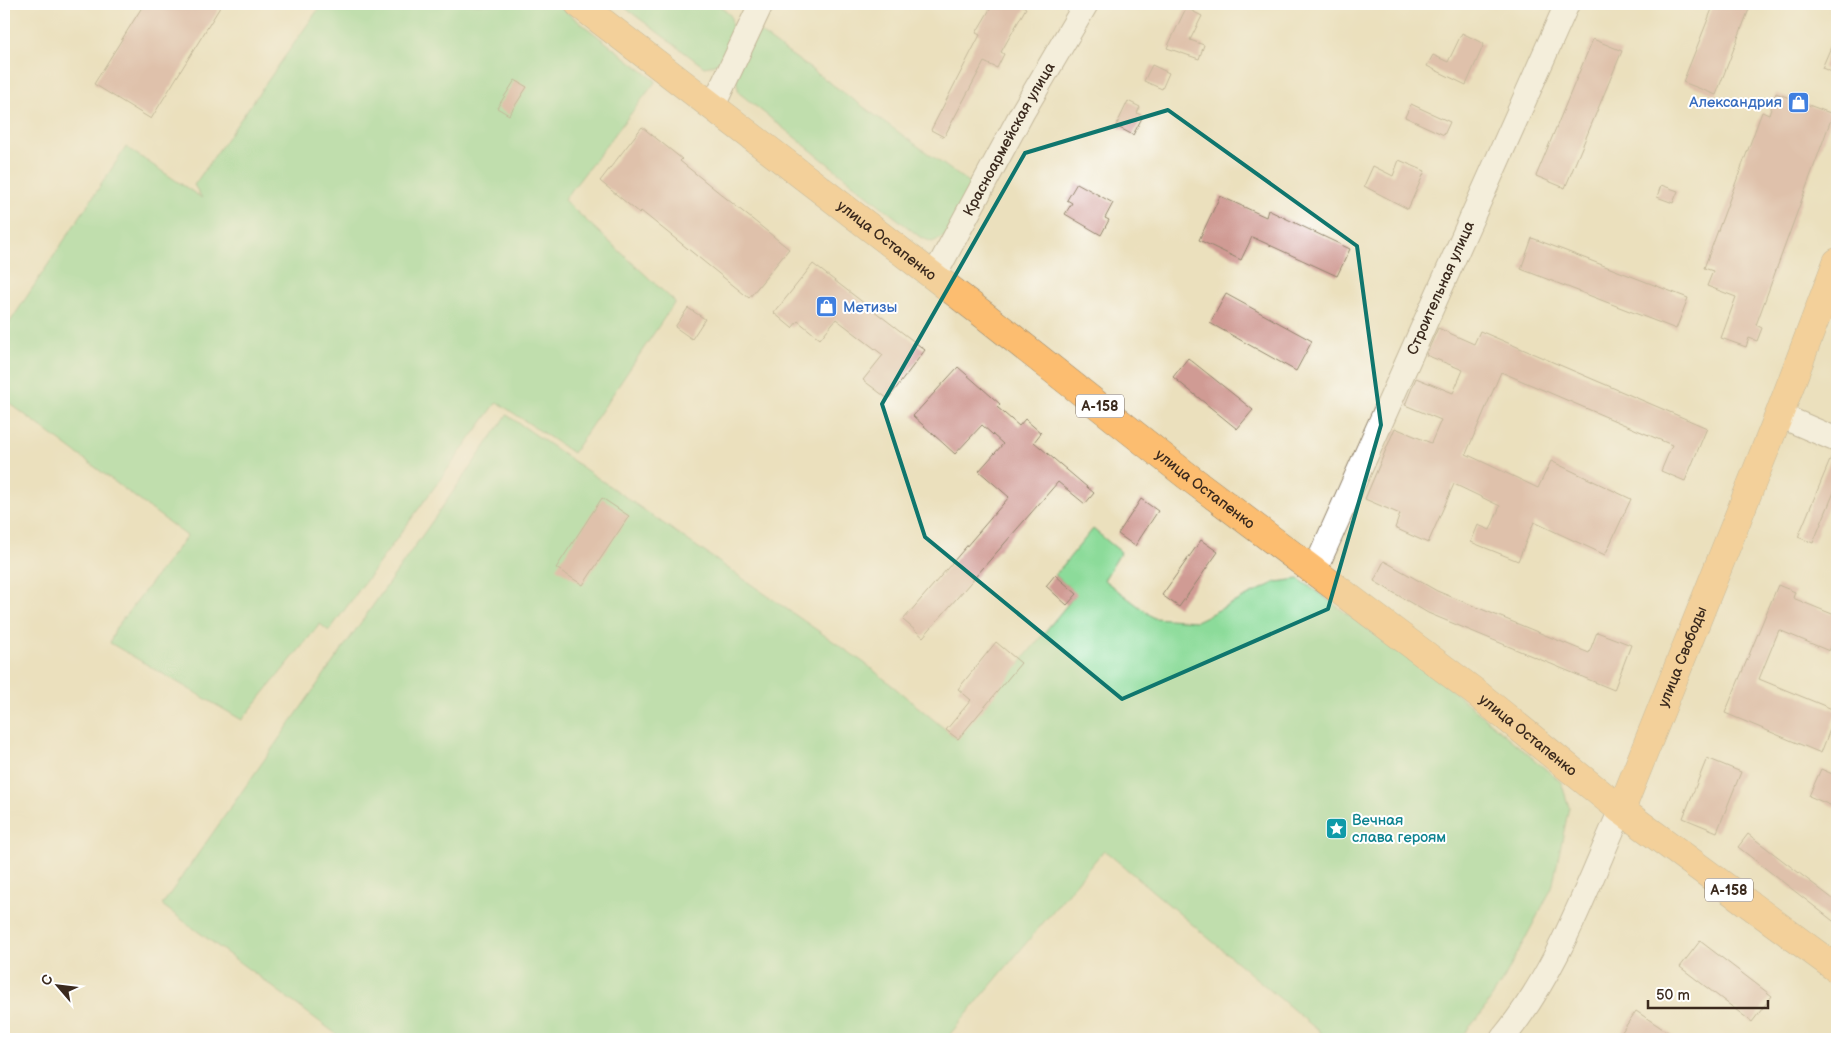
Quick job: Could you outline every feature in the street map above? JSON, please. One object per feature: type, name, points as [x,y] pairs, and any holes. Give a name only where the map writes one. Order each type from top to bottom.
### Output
[{"type":"main road","name":"улица Остапенко","points":[[579,4],[934,276],[1186,474],[1475,692],[1621,810],[1837,969]]},
{"type":"main road","name":"улица Свободы","points":[[1621,810],[1779,415],[1837,262]]},
{"type":"street","points":[[713,106],[761,4]]},
{"type":"street","name":"Красноармейская улица","points":[[934,276],[1022,113],[1086,4]]},
{"type":"street","name":"Строительная улица","points":[[1314,572],[1566,4]]},
{"type":"street","points":[[1779,415],[1837,440]]},
{"type":"street","name":"улица Свободы","points":[[1502,1039],[1521,1016],[1549,969],[1621,810]]},
{"type":"highlighted area","points":[[1168,110],[1357,246],[1381,425],[1328,609],[1122,699],[925,537],[882,404],[1025,153]]},
{"type":"green space","points":[[322,4],[556,4],[656,81],[564,200],[675,302],[573,453],[497,402],[329,631],[320,624],[242,720],[110,643],[115,629],[187,536],[4,399],[4,331],[126,147],[202,198],[194,185]]},
{"type":"green space","points":[[620,4],[718,4],[731,16],[728,48],[719,61],[704,67]]},
{"type":"green space","points":[[751,26],[972,185],[946,236],[932,242],[920,237],[739,93],[736,79]]},
{"type":"green space","points":[[507,415],[866,664],[957,739],[1076,594],[1055,575],[1093,529],[1121,552],[1104,580],[1154,618],[1196,621],[1276,582],[1299,579],[1448,687],[1561,782],[1569,807],[1552,888],[1505,977],[1481,1014],[1459,1039],[1328,1039],[1104,850],[946,1039],[343,1039],[162,905]]},
{"type":"building","points":[[144,4],[222,4],[151,119],[94,84]]},
{"type":"building","points":[[993,4],[1019,4],[1026,8],[1001,52],[1004,54],[997,68],[984,62],[944,137],[931,130],[980,35],[976,33]]},
{"type":"building","points":[[1714,4],[1751,4],[1716,95],[1683,82]]},
{"type":"building","points":[[1186,8],[1202,16],[1190,40],[1204,45],[1199,59],[1167,48]]},
{"type":"building","points":[[1462,33],[1484,44],[1466,85],[1427,66],[1433,55],[1448,62]]},
{"type":"building","points":[[1837,33],[1837,74],[1822,68]]},
{"type":"building","points":[[1593,39],[1622,51],[1565,188],[1536,176]]},
{"type":"building","points":[[1152,65],[1169,73],[1162,89],[1144,81]]},
{"type":"building","points":[[515,80],[527,87],[509,115],[497,108]]},
{"type":"building","points":[[1776,93],[1833,114],[1756,325],[1762,328],[1757,341],[1749,338],[1746,347],[1721,338],[1736,297],[1707,286],[1713,271],[1704,268],[1762,112],[1769,115]]},
{"type":"building","points":[[1128,101],[1140,107],[1137,113],[1143,116],[1133,135],[1116,126]]},
{"type":"building","points":[[1411,104],[1450,122],[1444,135],[1405,117]]},
{"type":"building","points":[[642,127],[682,159],[680,161],[789,249],[749,298],[641,211],[639,213],[600,181]]},
{"type":"building","points":[[1399,160],[1425,171],[1408,209],[1364,186],[1373,166],[1393,176]]},
{"type":"building","points":[[1077,183],[1113,203],[1105,218],[1109,220],[1101,235],[1065,214],[1072,203],[1067,200]]},
{"type":"building","points":[[1661,185],[1678,191],[1673,203],[1657,197]]},
{"type":"building","points":[[1220,196],[1266,217],[1268,210],[1350,249],[1337,276],[1252,237],[1241,260],[1199,240]]},
{"type":"building","points":[[1532,238],[1688,298],[1676,329],[1521,269]]},
{"type":"building","points":[[813,264],[925,350],[888,399],[863,380],[883,355],[836,319],[820,339],[798,321],[792,328],[774,313]]},
{"type":"building","points":[[1226,294],[1312,341],[1296,371],[1210,323]]},
{"type":"building","points":[[688,308],[705,319],[692,339],[675,327]]},
{"type":"building","points":[[1438,328],[1474,344],[1480,331],[1707,428],[1685,481],[1661,471],[1672,445],[1501,372],[1466,454],[1538,488],[1551,461],[1631,499],[1605,555],[1534,522],[1518,561],[1471,542],[1478,525],[1490,530],[1500,506],[1454,484],[1428,543],[1395,528],[1400,514],[1365,499],[1395,428],[1431,443],[1441,420],[1405,405],[1416,378],[1453,393],[1463,370],[1426,355]]},
{"type":"building","points":[[1188,358],[1253,410],[1237,429],[1173,377]]},
{"type":"building","points":[[958,367],[1000,404],[997,407],[1019,426],[1025,419],[1041,433],[1034,442],[1094,493],[1085,504],[1058,482],[923,637],[903,620],[1009,497],[979,471],[1003,444],[982,425],[955,454],[913,416]]},
{"type":"building","points":[[1833,453],[1837,454],[1837,485],[1813,543],[1798,537]]},
{"type":"building","points":[[602,498],[629,516],[583,585],[556,568]]},
{"type":"building","points":[[1141,499],[1158,511],[1135,546],[1118,534]]},
{"type":"building","points":[[1201,540],[1218,552],[1179,607],[1162,595]]},
{"type":"building","points":[[1384,561],[1437,591],[1589,653],[1597,632],[1631,645],[1614,690],[1428,613],[1374,581]]},
{"type":"building","points":[[1055,575],[1077,594],[1067,605],[1046,586]]},
{"type":"building","points":[[1778,585],[1795,592],[1793,598],[1837,616],[1837,631],[1829,651],[1779,630],[1759,679],[1837,711],[1821,753],[1725,713]]},
{"type":"building","points":[[996,642],[1021,663],[958,739],[946,730],[971,700],[958,689]]},
{"type":"building","points":[[1707,758],[1741,772],[1717,832],[1683,818]]},
{"type":"building","points":[[1821,769],[1837,776],[1837,808],[1809,796]]},
{"type":"building","points":[[1748,834],[1837,902],[1837,924],[1738,847]]},
{"type":"building","points":[[1700,941],[1772,996],[1752,1022],[1680,967]]},
{"type":"building","points":[[1636,1011],[1678,1039],[1647,1039],[1639,1034],[1635,1039],[1617,1039]]},
{"type":"place","name":"Александрия","points":[[1798,102]]},
{"type":"place","name":"Метизы","points":[[827,307]]},
{"type":"place","name":"Вечная слава героям","points":[[1336,829]]}]
